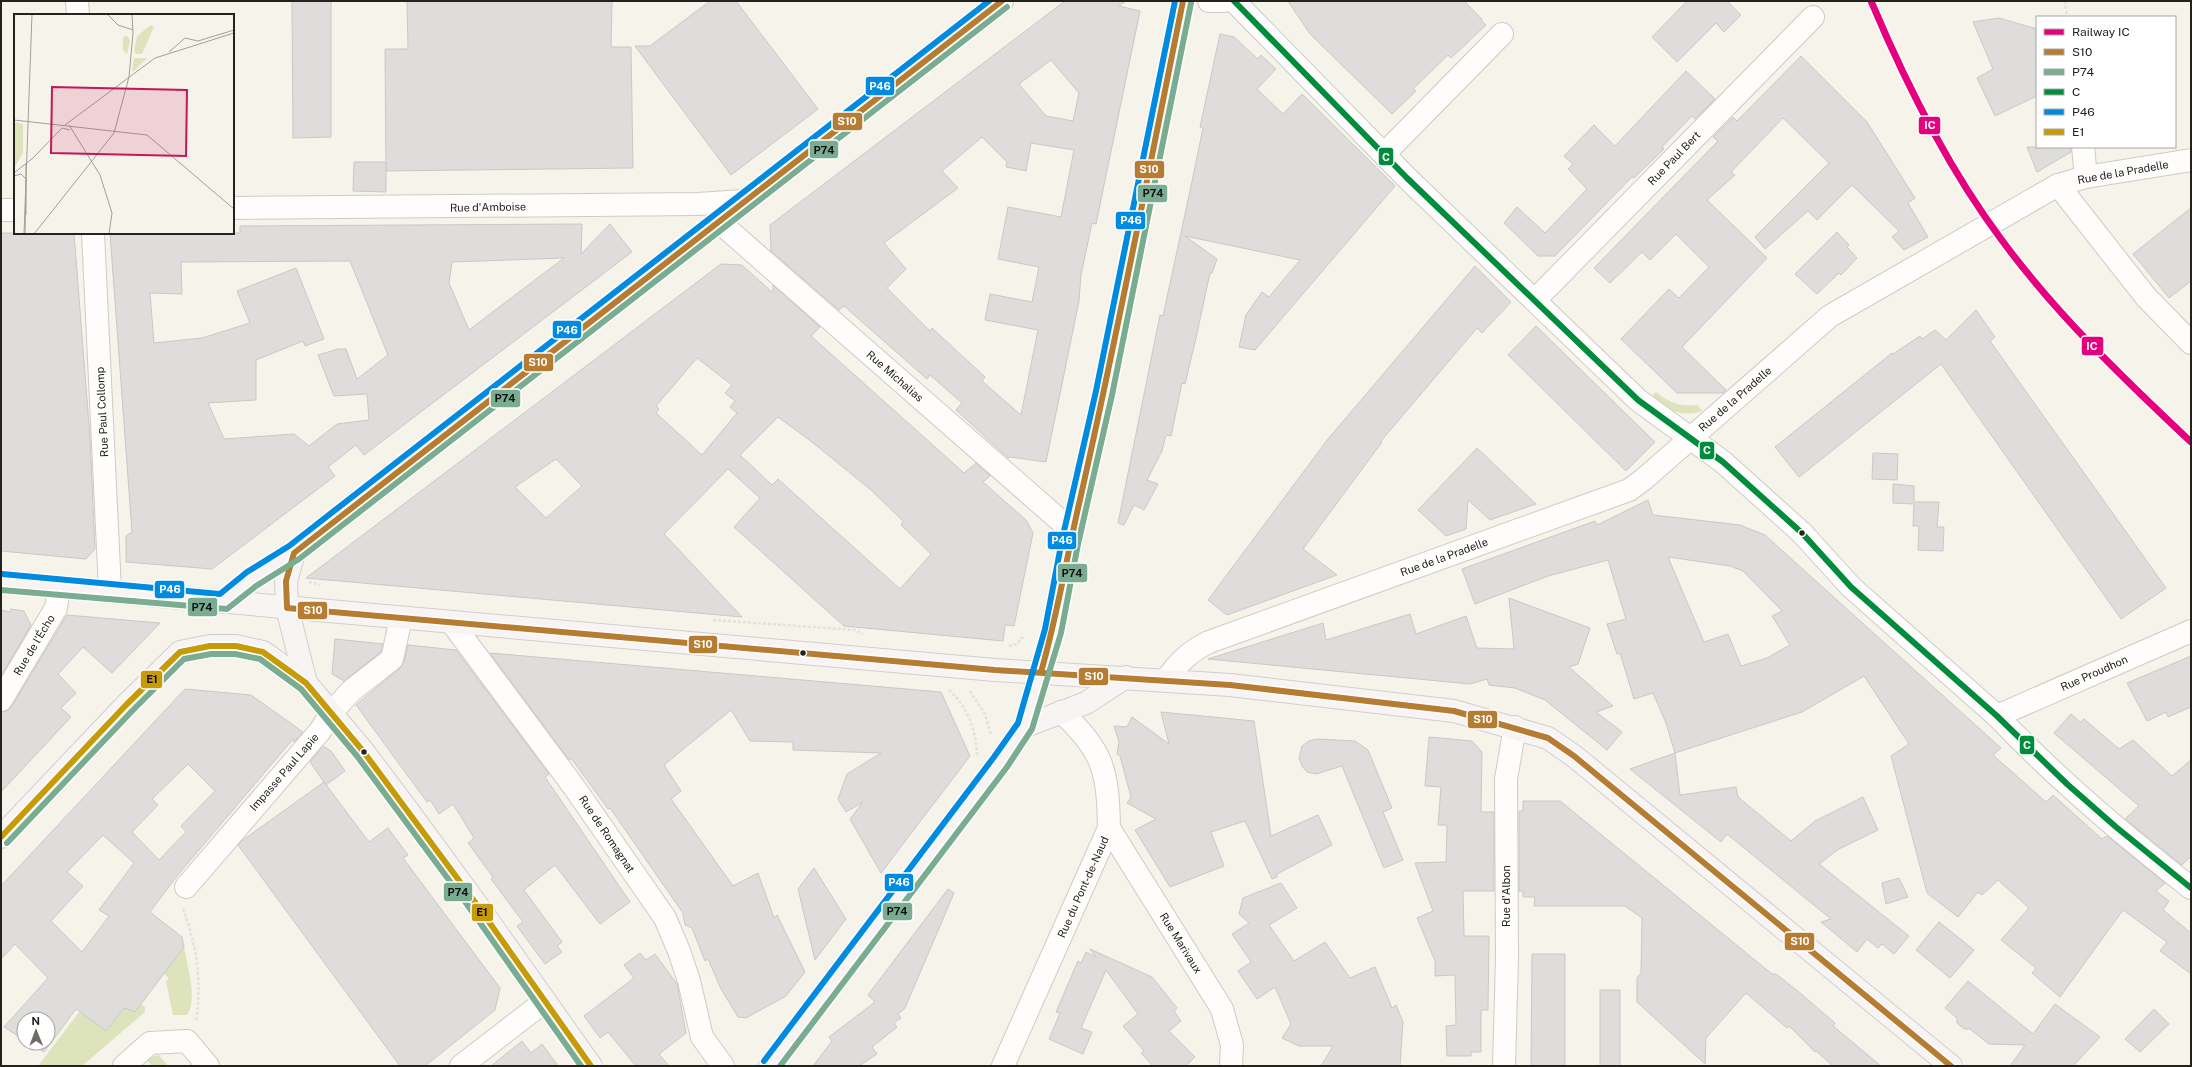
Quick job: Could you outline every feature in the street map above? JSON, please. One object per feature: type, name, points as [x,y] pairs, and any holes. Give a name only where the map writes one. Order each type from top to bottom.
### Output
[{"type":"main road","points":[[223,602],[251,579],[294,553],[662,268],[743,201],[1002,1]]},
{"type":"main road","points":[[770,1066],[1001,762],[1024,726],[1053,631],[1072,532],[1104,393],[1183,1]]},
{"type":"main road","points":[[294,553],[286,581],[287,608],[306,683]]},
{"type":"main road","points":[[1,582],[452,622],[948,675],[1041,672],[1126,677],[1230,685],[1454,711],[1515,727],[1548,738],[1574,756],[1951,1066]]},
{"type":"main road","points":[[1,837],[126,705],[180,652],[210,646],[236,646],[263,652],[306,683],[332,712],[472,898],[545,1001],[586,1064]]},
{"type":"main road","points":[[1024,726],[1086,704],[1126,677]]},
{"type":"street","points":[[77,1],[78,14]]},
{"type":"street","points":[[1209,1],[1224,1]]},
{"type":"street","points":[[1234,1],[1407,178],[1638,400],[1716,457],[1802,533],[1851,587],[1997,716],[2019,739],[2117,830],[2191,888]]},
{"type":"street","name":"Rue Paul Bert","points":[[1535,300],[1812,17]]},
{"type":"street","points":[[1384,154],[1502,34]]},
{"type":"street","points":[[2083,148],[2086,177]]},
{"type":"street","name":"Rue de la Pradelle","points":[[1166,680],[1179,662],[1195,649],[1209,642],[1629,490],[1644,479],[1830,316],[2058,185],[2086,177],[2191,160]]},
{"type":"street","points":[[2058,185],[2146,297],[2191,343]]},
{"type":"street","name":"Rue d'Amboise","points":[[234,208],[698,204],[743,201]]},
{"type":"street","points":[[1,210],[14,210]]},
{"type":"street","name":"Rue Michalias","points":[[718,221],[1072,532]]},
{"type":"street","name":"Rue Paul Collomp","points":[[93,234],[110,591]]},
{"type":"street","name":"Rue de l'Écho","points":[[1,700],[56,608],[59,588]]},
{"type":"street","name":"Impasse Paul Lapie","points":[[186,887],[320,732],[332,712],[351,691],[392,659],[401,618]]},
{"type":"street","name":"Rue de Romagnat","points":[[452,622],[574,787],[665,918],[679,951],[689,981],[702,1037],[723,1066]]},
{"type":"street","name":"Rue Proudhon","points":[[1997,716],[2191,631]]},
{"type":"street","name":"Rue du Pont-de-Naud","points":[[1003,1066],[1109,828],[1109,792],[1104,769],[1089,741],[1080,729],[1061,712]]},
{"type":"street","name":"Rue d'Albon","points":[[1504,1066],[1507,958],[1506,779],[1515,727]]},
{"type":"street","name":"Rue Marivaux","points":[[1109,828],[1222,1009],[1232,1046],[1231,1066]]},
{"type":"street","points":[[461,1066],[545,1001]]},
{"type":"street","points":[[124,1066],[150,1043],[187,1041],[208,1066]]},
{"type":"path","points":[[2065,1],[2067,16]]},
{"type":"path","points":[[948,675],[985,714],[992,738]]},
{"type":"path","points":[[948,675],[967,710],[977,742],[977,757]]},
{"type":"path","points":[[186,887],[178,895],[192,934],[198,967],[200,998],[195,1027],[187,1041]]},
{"type":"green space","points":[[1656,392],[1666,399],[1680,405],[1698,405],[1702,411],[1695,413],[1681,413],[1668,409],[1649,399]]},
{"type":"green space","points":[[184,947],[191,982],[192,1001],[187,1015],[173,1015],[166,982],[169,978],[164,974]]},
{"type":"green space","points":[[141,1004],[145,1007],[145,1012],[82,1066],[38,1066],[49,1051],[56,1051],[56,1042],[80,1011],[106,1031],[126,1005]]},
{"type":"green space","points":[[159,1055],[168,1066],[152,1066],[146,1059]]},
{"type":"building","points":[[292,1],[331,1],[331,137],[293,138]]},
{"type":"building","points":[[407,1],[612,1],[611,47],[631,47],[633,168],[386,171],[385,49],[408,49]]},
{"type":"building","points":[[710,1],[736,1],[818,109],[731,175],[635,46],[650,46]]},
{"type":"building","points":[[1065,1],[1126,1],[1119,6],[1140,11],[1096,224],[1092,223],[1081,275],[1079,301],[1046,462],[1010,457],[1008,458],[956,410],[962,403],[930,375],[927,379],[844,306],[839,310],[771,251],[770,225]],"holes":[[[1051,60],[1079,93],[1073,121],[1046,116],[1019,84]],[[982,137],[1007,162],[1006,167],[1026,171],[1031,143],[1074,150],[1061,217],[1008,207],[998,259],[1039,267],[1032,302],[990,294],[985,320],[1038,330],[1021,415],[982,381],[985,377],[932,328],[930,331],[887,288],[906,269],[884,243],[958,188],[942,171]]]},
{"type":"building","points":[[1288,1],[1464,1],[1486,25],[1451,58],[1448,55],[1413,89],[1416,91],[1392,114],[1310,34]]},
{"type":"building","points":[[1687,1],[1727,1],[1741,15],[1724,32],[1716,23],[1677,62],[1652,37]]},
{"type":"building","points":[[1999,18],[2036,29],[2036,96],[1995,116],[1977,78],[1993,69],[1973,22]]},
{"type":"building","points":[[1220,34],[1234,37],[1258,59],[1261,55],[1276,69],[1257,89],[1283,114],[1302,94],[1395,186],[1255,350],[1239,347],[1246,315],[1262,292],[1269,297],[1300,260],[1185,236],[1217,259],[1212,273],[1210,273],[1185,384],[1182,383],[1171,436],[1167,435],[1165,438],[1162,451],[1147,480],[1158,484],[1144,510],[1134,505],[1124,525],[1118,523],[1160,315],[1163,316],[1190,191],[1203,128],[1200,127]]},
{"type":"building","points":[[1801,56],[1867,122],[1915,198],[1908,203],[1928,237],[1904,250],[1892,237],[1899,231],[1852,185],[1817,220],[1808,211],[1765,249],[1755,237],[1829,163],[1783,118],[1731,172],[1735,175],[1707,200],[1767,258],[1682,347],[1726,390],[1723,393],[1677,393],[1621,339],[1669,289],[1679,298],[1709,267],[1676,234],[1650,260],[1642,252],[1610,283],[1594,268],[1718,141],[1713,137],[1733,117],[1737,121]]},
{"type":"building","points":[[1686,71],[1715,99],[1695,119],[1692,116],[1662,147],[1664,149],[1634,178],[1632,177],[1555,256],[1538,256],[1504,223],[1517,207],[1545,233],[1587,189],[1568,169],[1573,164],[1564,156],[1594,125],[1615,146]]},
{"type":"building","points":[[2027,147],[2071,148],[2071,152],[2037,172]]},
{"type":"building","points":[[354,162],[386,162],[386,192],[353,191]]},
{"type":"building","points":[[2191,208],[2191,281],[2169,298],[2133,254]]},
{"type":"building","points":[[582,224],[581,254],[610,224],[632,252],[364,455],[356,445],[328,467],[335,476],[212,569],[126,562],[126,536],[132,532],[110,234],[240,233],[240,226]],"holes":[[[564,258],[469,330],[449,283],[452,262]],[[350,261],[388,355],[357,379],[346,349],[338,349],[318,355],[334,396],[367,394],[369,420],[337,424],[309,446],[294,434],[224,439],[208,403],[256,400],[256,360],[303,341],[305,346],[324,339],[296,268],[237,291],[250,323],[202,338],[154,343],[150,293],[182,294],[181,262]]]},
{"type":"building","points":[[1837,232],[1849,245],[1847,247],[1857,258],[1841,275],[1839,273],[1817,294],[1795,274]]},
{"type":"building","points":[[1,233],[74,234],[90,438],[95,549],[86,559],[1,551]]},
{"type":"building","points":[[721,264],[742,265],[773,293],[773,285],[820,327],[811,336],[964,473],[976,463],[990,476],[983,482],[1026,520],[1033,533],[1014,626],[1005,625],[1003,641],[844,626],[734,527],[760,498],[728,469],[664,534],[742,617],[306,578]],"holes":[[[697,358],[732,385],[725,393],[735,401],[730,407],[737,413],[702,455],[656,413],[659,409],[656,406]],[[778,417],[812,442],[871,490],[903,521],[901,525],[931,554],[900,589],[778,479],[772,485],[740,455]],[[556,459],[582,486],[546,518],[515,487]]]},
{"type":"building","points":[[1475,266],[1511,302],[1482,333],[1477,328],[1381,441],[1382,442],[1303,549],[1337,575],[1227,615],[1208,600],[1328,439]]},
{"type":"building","points":[[1976,310],[1995,337],[1990,341],[2166,588],[2121,619],[1941,364],[1799,477],[1775,447],[1892,353],[1893,354],[1920,336],[1922,339],[1935,330],[1946,340]]},
{"type":"building","points":[[1536,326],[1655,442],[1626,471],[1508,355]]},
{"type":"building","points":[[1477,448],[1536,504],[1490,520],[1468,500],[1466,529],[1446,536],[1418,510]]},
{"type":"building","points":[[1873,453],[1898,454],[1897,480],[1872,479]]},
{"type":"building","points":[[1893,484],[1914,486],[1914,502],[1939,502],[1937,527],[1944,527],[1943,551],[1918,550],[1919,526],[1913,526],[1914,504],[1893,503]]},
{"type":"building","points":[[1648,500],[1653,515],[1740,525],[1765,535],[2001,748],[1993,755],[2046,802],[2053,795],[2102,839],[2107,836],[2165,883],[2156,891],[2169,901],[2163,910],[2191,933],[2191,974],[2160,951],[2167,942],[2123,910],[2060,997],[2032,973],[2036,968],[2001,940],[2029,908],[1998,880],[1982,895],[1978,892],[1958,917],[1927,893],[1891,756],[1909,744],[1864,676],[1802,712],[1675,753],[1666,723],[1653,693],[1634,699],[1620,653],[1617,654],[1607,624],[1626,619],[1608,560],[1548,576],[1475,604],[1462,569],[1595,521],[1597,525]],"holes":[[[1668,557],[1730,566],[1743,571],[1782,611],[1772,616],[1790,645],[1767,658],[1741,666],[1728,634],[1704,642]]]},
{"type":"building","points":[[1509,598],[1590,628],[1578,664],[1569,667],[1613,706],[1596,712],[1622,732],[1607,750],[1545,700],[1515,688],[1489,685],[1487,679],[1470,684],[1208,659],[1323,623],[1326,640],[1410,614],[1416,634],[1466,616],[1477,648],[1514,649]]},
{"type":"building","points":[[11,609],[24,611],[31,625],[1,676],[1,610],[10,612]]},
{"type":"building","points":[[67,615],[160,623],[112,673],[83,647],[58,674],[76,693],[61,708],[71,717],[1,792],[1,712],[7,711],[12,706]]},
{"type":"building","points":[[335,639],[383,644],[381,652],[344,681],[332,674]]},
{"type":"building","points":[[408,645],[456,650],[549,774],[545,777],[630,902],[600,924],[555,865],[524,890],[562,942],[557,946],[562,952],[545,964],[517,926],[523,922],[491,879],[493,877],[468,843],[474,838],[453,804],[439,814],[430,800],[427,802],[356,705],[400,668],[404,662]]},
{"type":"building","points":[[490,653],[941,692],[970,756],[881,873],[850,819],[863,802],[846,812],[838,799],[847,774],[881,753],[793,750],[793,742],[750,741],[731,710],[664,765],[681,791],[671,799],[733,886],[758,873],[774,918],[777,915],[805,972],[786,996],[746,1018],[738,1017],[721,989],[708,959],[705,961],[692,928],[685,925],[683,913],[610,808],[608,809],[571,758],[569,760]]},
{"type":"building","points":[[2191,656],[2191,707],[2168,717],[2166,712],[2147,721],[2127,683]]},
{"type":"building","points":[[185,689],[251,695],[303,732],[294,742],[293,739],[177,876],[150,912],[182,937],[184,947],[135,1012],[124,1008],[106,1031],[76,1009],[56,1036],[56,1011],[18,1011],[48,978],[15,944],[1,959],[1,886]],"holes":[[[188,764],[215,791],[181,826],[186,832],[159,860],[132,832],[158,805],[152,799]],[[103,835],[134,863],[99,910],[109,916],[82,952],[51,921],[83,886],[67,872]]]},
{"type":"building","points":[[1161,712],[1254,721],[1271,836],[1318,815],[1332,845],[1277,874],[1277,877],[1272,879],[1245,821],[1211,832],[1224,866],[1170,887],[1135,830],[1156,819],[1127,803],[1131,797],[1120,756],[1117,754],[1119,742],[1114,726],[1127,727],[1132,717],[1169,744]]},
{"type":"building","points":[[2071,714],[2080,722],[2084,719],[2119,749],[2133,740],[2172,776],[2191,760],[2191,856],[2182,865],[2125,819],[2139,806],[2054,733]]},
{"type":"building","points":[[1429,737],[1472,741],[1482,752],[1481,812],[1494,812],[1494,891],[1463,891],[1464,936],[1489,936],[1488,1010],[1481,1010],[1481,1052],[1471,1052],[1471,1056],[1447,1056],[1446,1026],[1456,1025],[1455,975],[1435,976],[1435,961],[1417,918],[1433,911],[1415,863],[1446,862],[1447,825],[1438,825],[1441,787],[1425,786]]},
{"type":"building","points":[[1317,739],[1355,741],[1368,750],[1392,808],[1383,812],[1403,860],[1384,868],[1342,766],[1316,774],[1307,772],[1302,766],[1299,758],[1302,746],[1309,741]]},
{"type":"building","points":[[323,746],[331,751],[345,771],[326,785],[310,762]]},
{"type":"building","points":[[1675,753],[1680,795],[1736,787],[1738,797],[1791,841],[1815,821],[1863,797],[1878,830],[1839,849],[1819,864],[1909,936],[1894,954],[1882,944],[1878,948],[1867,939],[1857,952],[1821,922],[1831,919],[1727,834],[1721,842],[1630,769]]},
{"type":"building","points":[[324,782],[369,842],[388,828],[408,855],[403,858],[500,988],[495,1010],[425,1066],[400,1066],[238,845]]},
{"type":"building","points":[[1523,801],[1560,801],[1772,974],[1776,974],[1799,992],[1835,1023],[1833,1026],[1881,1066],[1833,1066],[1816,1051],[1815,1052],[1789,1026],[1787,1028],[1746,993],[1706,1038],[1705,1064],[1637,1002],[1637,978],[1641,973],[1642,918],[1625,906],[1534,906],[1535,897],[1523,897],[1523,891],[1519,891],[1519,811],[1523,811]]},
{"type":"building","points":[[814,868],[846,919],[815,960],[798,889]]},
{"type":"building","points":[[1899,878],[1908,897],[1886,904],[1882,883]]},
{"type":"building","points":[[1281,883],[1297,908],[1269,925],[1294,961],[1325,942],[1350,978],[1375,967],[1392,1008],[1396,1005],[1403,1022],[1400,1066],[1321,1066],[1333,1046],[1299,1046],[1282,1038],[1291,1024],[1275,987],[1257,999],[1238,971],[1251,962],[1232,934],[1249,923],[1239,914],[1243,898]]},
{"type":"building","points":[[948,889],[954,893],[905,1008],[898,1014],[901,1018],[894,1023],[897,1027],[872,1047],[877,1054],[859,1066],[813,1066],[832,1041],[829,1037],[875,1002],[868,995]]},
{"type":"building","points":[[1939,922],[1974,950],[1950,978],[1916,950]]},
{"type":"building","points":[[1090,949],[1152,977],[1177,1008],[1174,1011],[1181,1021],[1169,1031],[1195,1057],[1186,1066],[1153,1066],[1141,1053],[1144,1051],[1123,1026],[1138,1014],[1106,970],[1081,1028],[1092,1032],[1083,1054],[1049,1039],[1060,1013],[1056,1012],[1078,961],[1081,963],[1086,952],[1096,957]]},
{"type":"building","points":[[640,953],[646,960],[655,954],[677,984],[686,1033],[659,1054],[669,1066],[636,1066],[608,1032],[600,1038],[584,1016],[634,978],[624,965]]},
{"type":"building","points":[[1532,954],[1565,954],[1565,1066],[1531,1066]]},
{"type":"building","points":[[1968,981],[2033,1034],[2055,1004],[2100,1037],[2073,1066],[2010,1066],[2025,1045],[1989,1044],[1970,1029],[1964,1029],[1957,1023],[1957,1018],[1945,1008]]},
{"type":"building","points":[[1600,990],[1620,990],[1620,1066],[1600,1066]]},
{"type":"building","points":[[2154,1009],[2169,1024],[2140,1052],[2125,1039]]},
{"type":"building","points":[[16,1014],[16,1035],[4,1027]]},
{"type":"building","points":[[522,1041],[531,1053],[542,1044],[558,1066],[491,1066]]},
{"type":"rail line","name":"IC","points":[[1871,1],[1913,94],[1945,154],[1981,212],[2044,294],[2116,370],[2191,442]]},
{"type":"transit line","name":"P46","points":[[2,574],[220,594],[247,572],[289,546],[989,1]]},
{"type":"transit line","name":"S10","points":[[1002,1],[294,553],[286,581],[287,608],[995,670],[1230,685],[1454,711],[1548,738],[1574,756],[1951,1066]]},
{"type":"transit line","name":"P46","points":[[764,1061],[994,757],[1018,723],[1045,629],[1062,540],[1096,391],[1175,1]]},
{"type":"transit line","name":"S10","points":[[1041,672],[1057,609],[1106,379],[1183,1]]},
{"type":"transit line","name":"C","points":[[1234,1],[1407,178],[1638,400],[1723,462],[1802,533],[1851,587],[1997,716],[2067,784],[2116,827],[2191,888]]},
{"type":"transit line","name":"P74","points":[[780,1066],[1007,767],[1032,729],[1061,633],[1078,544],[1112,395],[1191,3]]},
{"type":"transit line","name":"P74","points":[[1,590],[227,609],[256,586],[299,559],[1007,7]]},
{"type":"transit line","name":"E1","points":[[1,837],[126,705],[180,652],[210,646],[236,646],[263,652],[306,683],[363,751],[472,898],[591,1066]]},
{"type":"transit line","name":"P74","points":[[7,843],[132,711],[184,659],[211,654],[235,654],[260,659],[301,689],[357,756],[466,903],[581,1066]]}]
